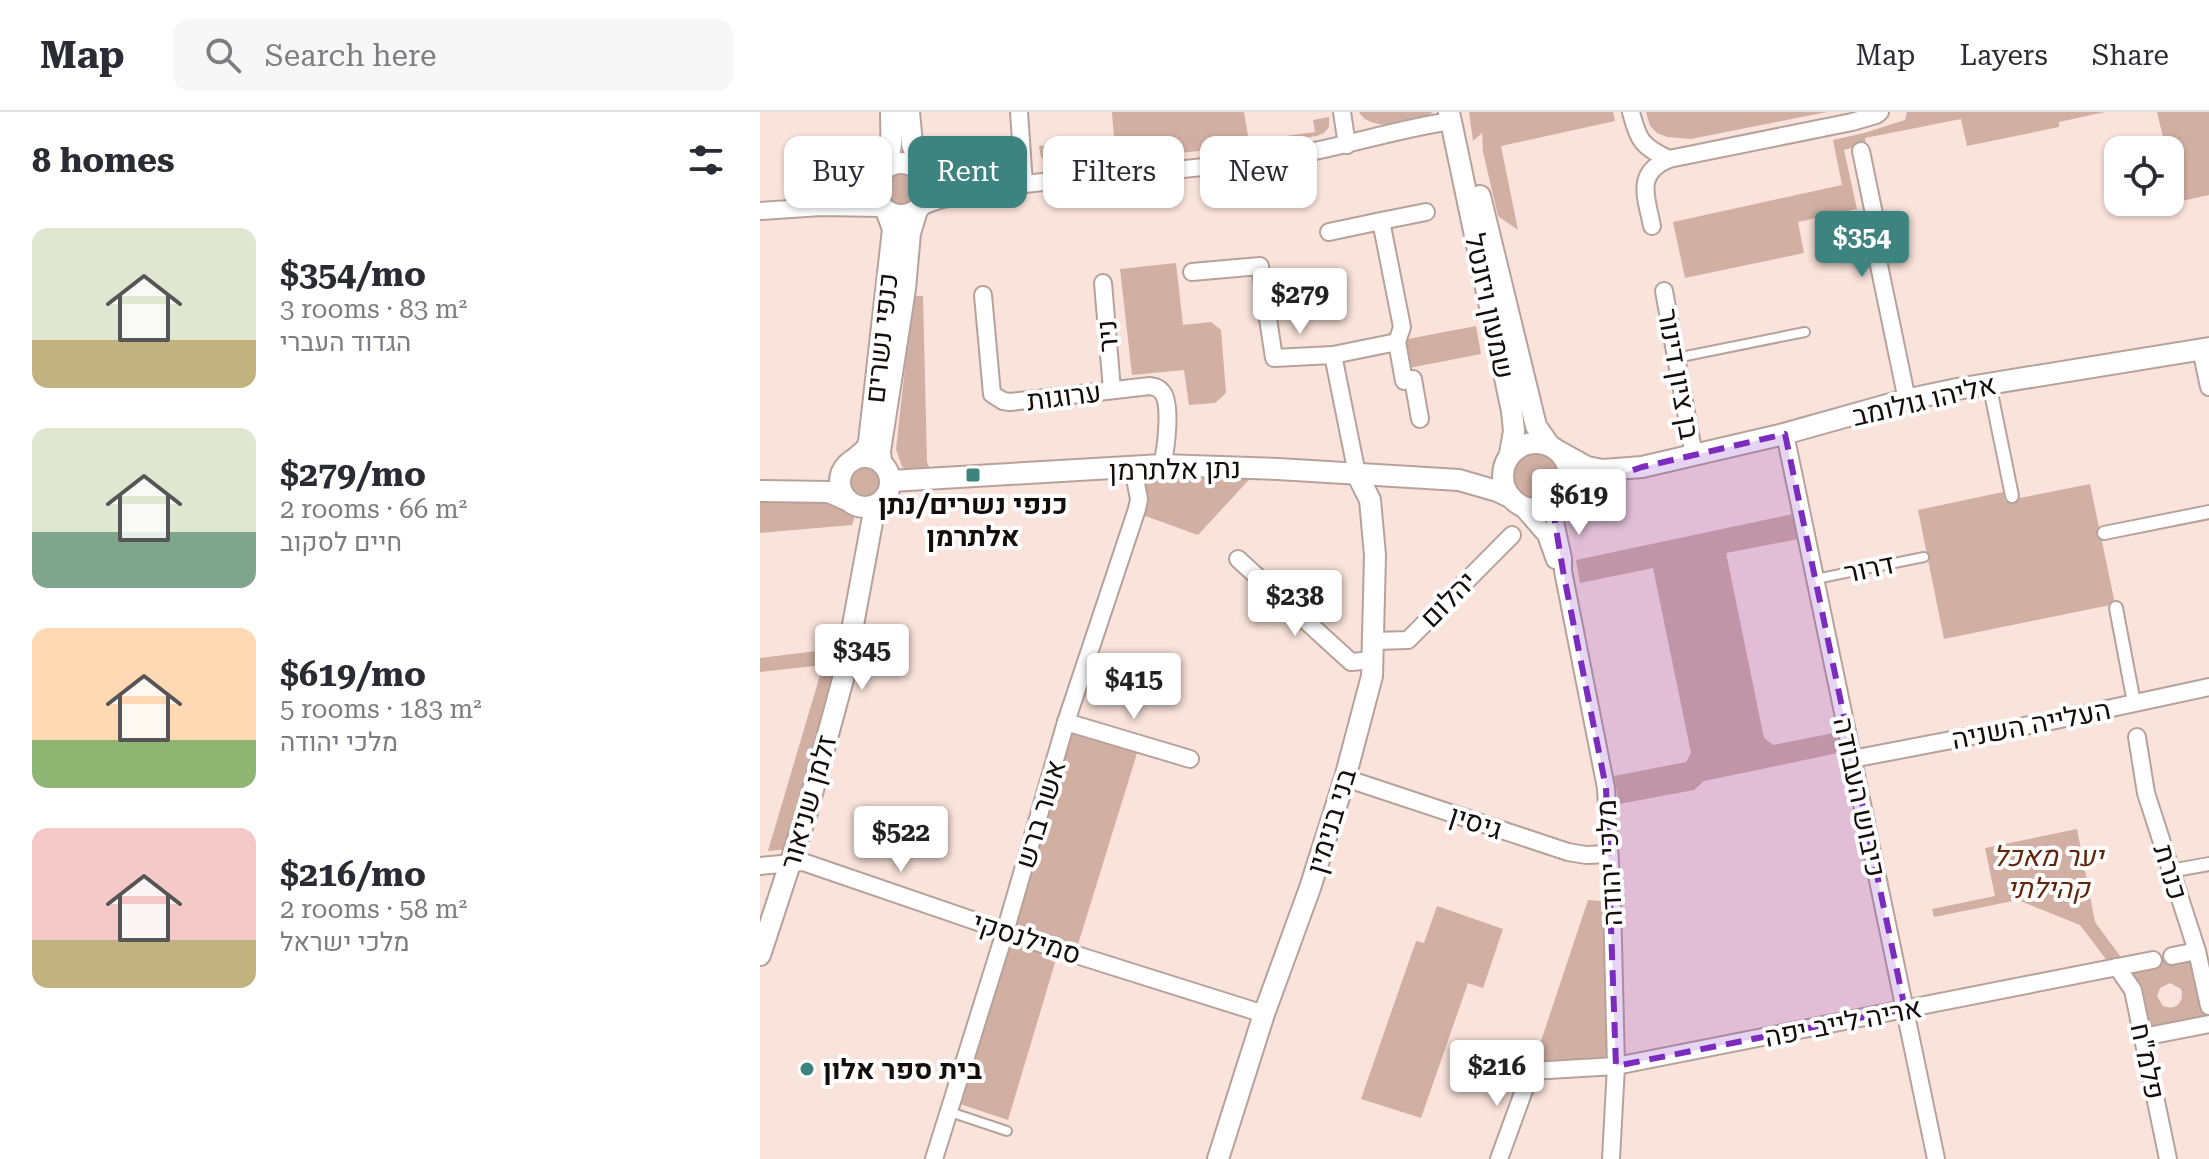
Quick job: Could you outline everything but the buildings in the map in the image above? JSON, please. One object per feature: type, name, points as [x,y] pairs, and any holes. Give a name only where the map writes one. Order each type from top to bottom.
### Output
[{"type":"street","points":[[891,112],[892,136]]},
{"type":"street","points":[[909,112],[911,136]]},
{"type":"street","points":[[1019,112],[1021,136]]},
{"type":"street","points":[[1342,112],[1347,145]]},
{"type":"street","points":[[1631,112],[1652,226]]},
{"type":"street","points":[[1645,187],[1654,165],[1669,159],[1852,122],[1880,112]]},
{"type":"street","points":[[1027,184],[1261,160],[1347,145],[1454,115]]},
{"type":"street","name":"שמעון ויזנטל","points":[[1454,115],[1457,147],[1512,411],[1514,431],[1508,458]]},
{"type":"street","name":"שמעון ויזנטל","points":[[1454,115],[1536,426],[1553,448]]},
{"type":"street","points":[[1422,126],[1439,131],[1457,147]]},
{"type":"street","points":[[1636,133],[1648,148],[1669,159]]},
{"type":"street","points":[[1861,151],[1879,238],[1875,246],[1907,400]]},
{"type":"street","points":[[760,211],[806,208]]},
{"type":"street","points":[[852,208],[884,209],[898,215],[919,209]]},
{"type":"street","name":"כנפי נשרים","points":[[849,463],[866,449],[869,442],[893,229],[884,209]]},
{"type":"street","name":"כנפי נשרים","points":[[881,462],[910,233],[919,209]]},
{"type":"street","points":[[1329,232],[1426,212]]},
{"type":"street","points":[[1381,221],[1402,327],[1397,342],[1404,381],[1413,379],[1420,419]]},
{"type":"street","points":[[1192,272],[1260,266],[1274,358],[1333,355],[1397,342]]},
{"type":"street","name":"ניר","points":[[1103,283],[1112,390]]},
{"type":"street","name":"בן ציון דינור","points":[[1664,291],[1694,456]]},
{"type":"street","name":"ערוגות","points":[[983,295],[990,389],[996,398],[1010,402],[1150,386],[1159,388],[1165,394],[1167,446],[1162,465]]},
{"type":"street","points":[[2205,348],[2209,387]]},
{"type":"street","name":"אליהו גולומב","points":[[1553,448],[1587,467],[1603,470],[1642,467],[1785,434],[1907,400],[1989,383],[2205,348]]},
{"type":"street","points":[[1333,355],[1357,474]]},
{"type":"street","points":[[1989,383],[2012,496]]},
{"type":"street","name":"כיבוש העבודה","points":[[1785,434],[1936,1159]]},
{"type":"street","points":[[1539,443],[1553,448],[1564,459],[1568,469],[1569,479],[1562,495],[1543,508],[1535,509],[1516,502],[1503,479],[1508,458],[1527,444],[1539,443]]},
{"type":"street","points":[[867,457],[881,462],[891,481],[887,496],[875,506],[862,508],[829,492],[762,491],[826,478],[849,463],[867,457]]},
{"type":"street","name":"נתן אלתרמן","points":[[1459,480],[1489,472],[1508,458]]},
{"type":"street","points":[[847,500],[840,482],[849,463]]},
{"type":"street","name":"נתן אלתרמן","points":[[891,481],[1162,465],[1459,480],[1497,491],[1516,502]]},
{"type":"street","name":"אליהו גולומב","points":[[1562,495],[1642,467]]},
{"type":"street","name":"אשר ברש","points":[[934,1159],[1066,722],[1137,509],[1139,499],[1133,468]]},
{"type":"street","name":"בני בנימין","points":[[1218,1159],[1264,1014],[1310,888],[1345,778],[1372,676],[1375,555],[1370,500],[1357,474]]},
{"type":"street","name":"מלכי יהודה","points":[[1562,495],[1555,522],[1606,788],[1616,1066],[1611,1159]]},
{"type":"street","name":"מלכי יהודה","points":[[1516,502],[1546,535],[1563,571]]},
{"type":"street","name":"זלמן שניאור","points":[[760,955],[807,812],[843,679],[875,506]]},
{"type":"street","points":[[2104,533],[2209,512]]},
{"type":"street","name":"יהלום","points":[[1373,650],[1408,640],[1512,535]]},
{"type":"street","points":[[1238,559],[1351,662],[1373,650]]},
{"type":"street","points":[[2116,608],[2134,703]]},
{"type":"street","name":"העלייה השניה","points":[[1852,759],[2209,687]]},
{"type":"street","points":[[1066,722],[1190,759]]},
{"type":"street","name":"כנרת","points":[[2137,737],[2146,793],[2197,951],[2209,1006]]},
{"type":"street","name":"גיסין","points":[[1345,778],[1568,852],[1609,854]]},
{"type":"street","name":"סמילנסקי","points":[[760,866],[803,862],[1005,932],[1264,1014]]},
{"type":"street","points":[[2170,871],[2209,864]]},
{"type":"street","points":[[2172,956],[2197,951]]},
{"type":"street","name":"אריה לייב יפה","points":[[1499,1159],[1531,1071],[1616,1066],[2153,960]]},
{"type":"street","name":"פלמ\"ח","points":[[2117,967],[2133,990],[2168,1159]]},
{"type":"street","points":[[2143,1037],[2209,1024]]},
{"type":"lane","points":[[1676,358],[1805,332]]},
{"type":"lane","name":"דרור","points":[[1815,580],[1924,557]]},
{"type":"lane","points":[[950,1112],[1007,1131]]},
{"type":"highlighted area","points":[[1785,434],[1905,1009],[1616,1066],[1606,788],[1555,522],[1564,493],[1642,467]]},
{"type":"green space","points":[[1112,112],[1244,112],[1248,136],[1200,136],[1200,151],[1184,152],[1184,136],[1114,136]]},
{"type":"green space","points":[[1359,112],[1433,112],[1406,123],[1383,125],[1365,119]]},
{"type":"green space","points":[[1469,112],[1613,112],[1615,121],[1501,146],[1518,230],[1498,216],[1483,152],[1482,133],[1473,141]]},
{"type":"green space","points":[[1646,112],[1827,112],[1691,139],[1657,133],[1650,126]]},
{"type":"green space","points":[[1907,112],[2105,112],[2059,122],[2059,127],[1967,146],[1961,119],[1865,138],[1866,144],[1844,150],[1857,209],[1798,222],[1804,253],[1685,278],[1673,222],[1842,185],[1833,140],[1905,120]]},
{"type":"green space","points":[[2157,112],[2209,112],[2209,195],[2184,200],[2184,136],[2163,136]]},
{"type":"green space","points":[[1329,117],[1329,127],[1317,136],[1286,136],[1315,132],[1313,120]]},
{"type":"green space","points":[[908,172],[908,206],[901,207],[892,205],[892,173]]},
{"type":"green space","points":[[1176,263],[1183,325],[1211,322],[1221,330],[1226,393],[1215,403],[1189,405],[1184,370],[1132,375],[1120,269]]},
{"type":"green space","points":[[913,296],[923,296],[927,462],[931,471],[913,472],[902,467],[896,449]]},
{"type":"green space","points":[[1476,326],[1481,354],[1409,368],[1403,340]]},
{"type":"green space","points":[[1536,452],[1553,459],[1560,476],[1553,493],[1536,500],[1519,493],[1512,476],[1519,459]]},
{"type":"green space","points":[[865,466],[877,471],[882,483],[877,495],[865,500],[853,495],[848,483],[853,471]]},
{"type":"green space","points":[[1143,468],[1257,471],[1198,535],[1140,514],[1145,498]]},
{"type":"green space","points":[[2090,484],[2115,604],[1944,639],[1918,510],[2003,492],[2005,501]]},
{"type":"green space","points":[[794,495],[848,506],[856,512],[852,525],[760,533],[760,497]]},
{"type":"green space","points":[[1793,514],[1798,539],[1726,553],[1764,738],[1773,745],[1839,732],[1843,752],[1704,781],[1694,790],[1619,804],[1614,776],[1686,762],[1691,753],[1653,568],[1580,583],[1576,560]]},
{"type":"green space","points":[[841,648],[787,849],[768,851],[823,665],[760,672],[760,658]]},
{"type":"green space","points":[[1071,730],[1138,750],[1076,951],[1060,946],[1008,1120],[957,1103]]},
{"type":"green space","name":"יער מאכל קהילתי","points":[[2077,829],[2095,922],[2123,960],[2108,962],[2080,925],[2018,900],[1934,917],[1932,909],[1995,896],[1985,848]]},
{"type":"green space","points":[[1588,900],[1612,902],[1616,1066],[1531,1071]]},
{"type":"green space","points":[[1437,906],[1503,929],[1483,988],[1468,983],[1421,1118],[1361,1099],[1416,941],[1424,943]]},
{"type":"green space","points":[[2197,951],[2209,1006],[2209,1023],[2143,1037],[2128,965]],"holes":[[[2170,983],[2181,989],[2182,998],[2175,1006],[2163,1006],[2157,996],[2160,988]]]},
{"type":"place","name":"כנפי נשרים/נתן אלתרמן","points":[[973,475]]},
{"type":"place","name":"בית ספר אלון","points":[[807,1069]]}]
